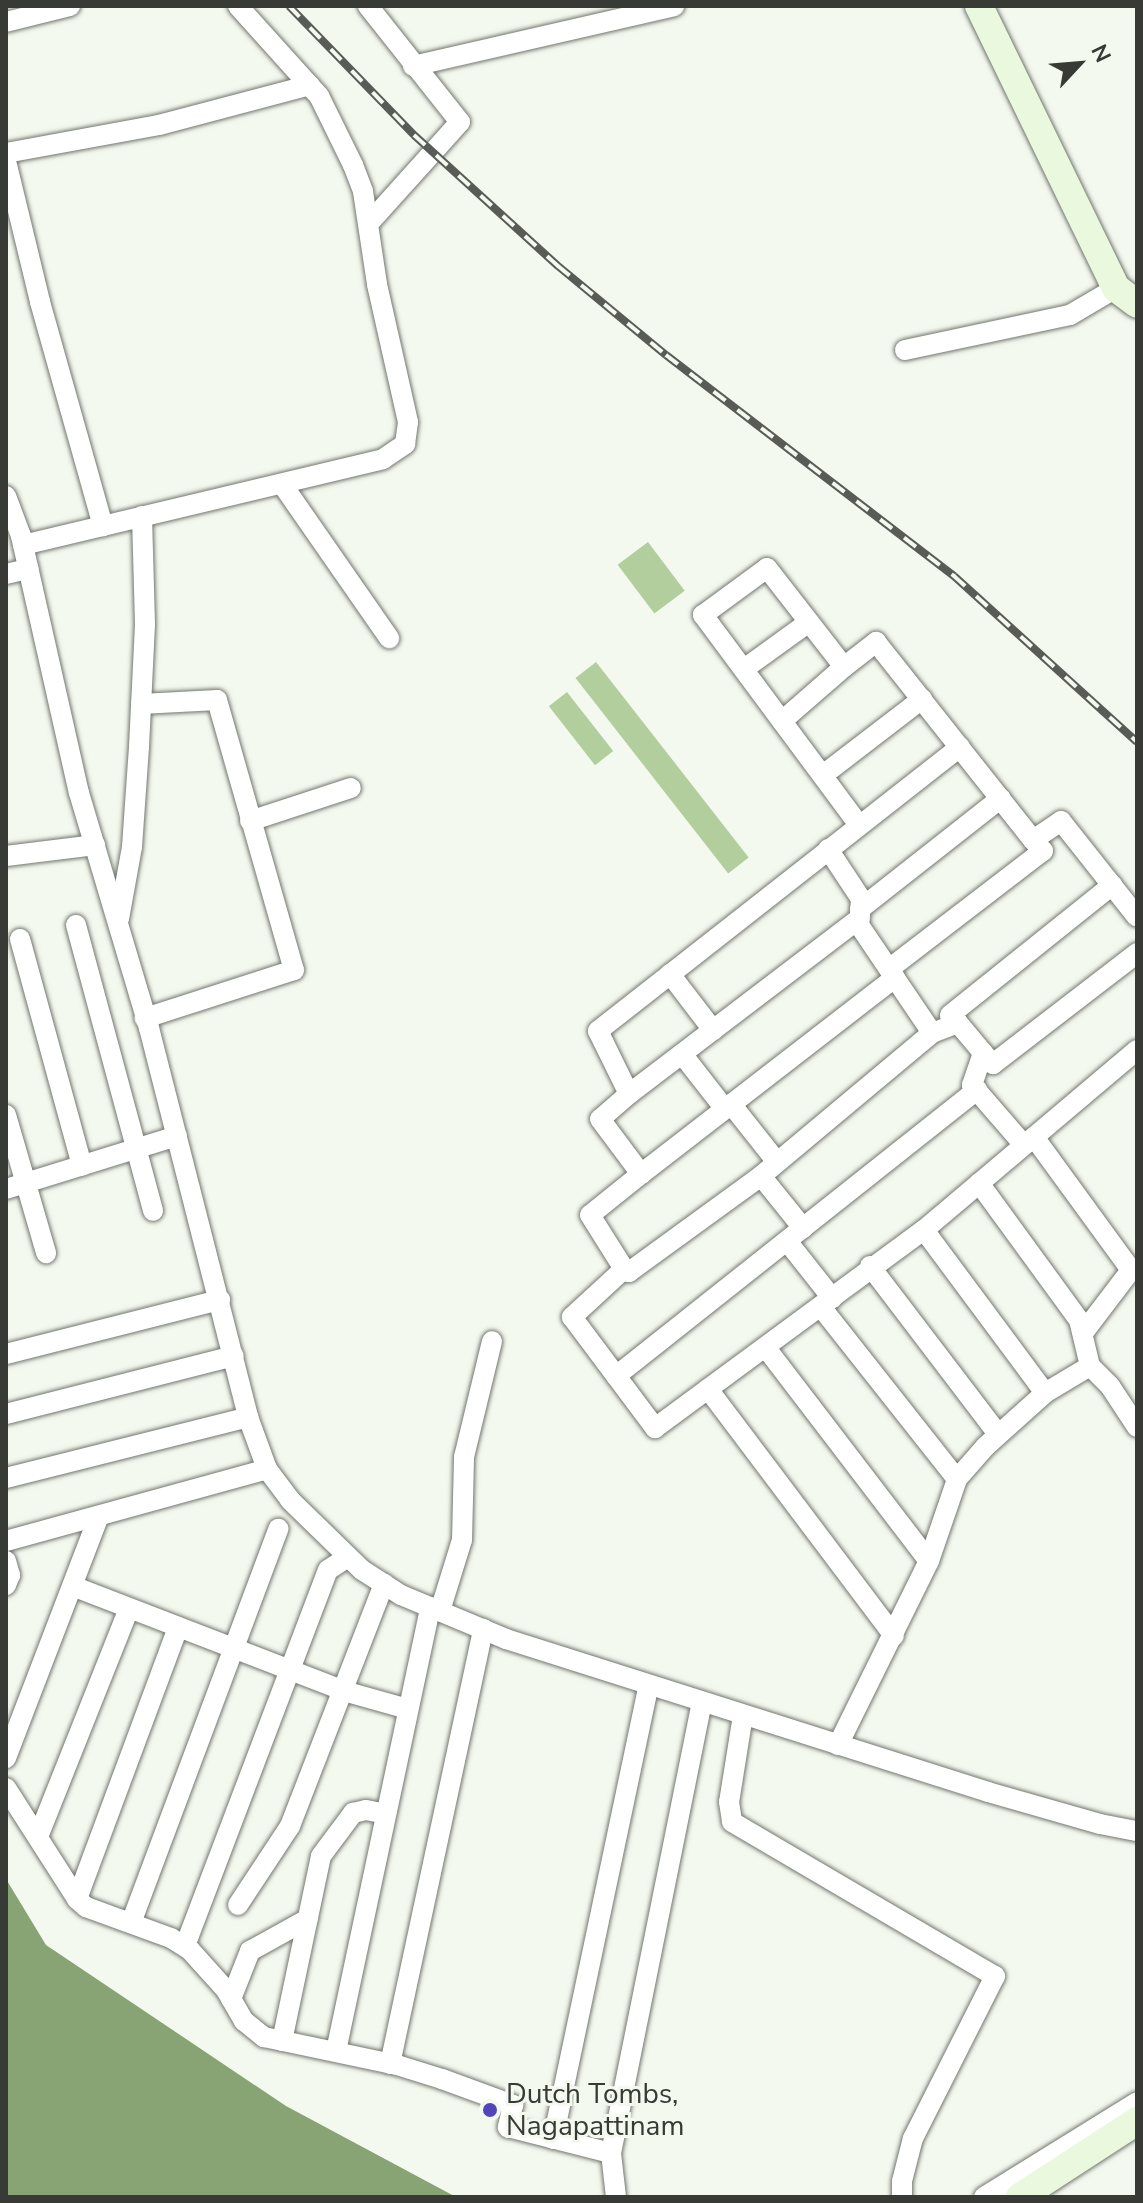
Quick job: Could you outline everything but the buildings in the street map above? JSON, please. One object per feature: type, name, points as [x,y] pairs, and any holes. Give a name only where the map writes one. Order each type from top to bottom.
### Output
[{"type":"main road","points":[[979,6],[1126,296]]},
{"type":"main road","points":[[1020,2197],[1137,2121]]},
{"type":"street","points":[[6,22],[70,6]]},
{"type":"street","points":[[23,545],[383,459],[401,449],[407,439],[408,422],[377,284],[370,222],[353,165],[329,112],[310,85],[238,6]]},
{"type":"street","points":[[368,6],[460,122],[370,222]]},
{"type":"street","points":[[413,66],[674,6]]},
{"type":"street","points":[[6,153],[159,125],[310,85]]},
{"type":"street","points":[[6,161],[40,302],[103,526]]},
{"type":"street","points":[[905,350],[1070,315],[1126,296]]},
{"type":"street","points":[[282,484],[389,638]]},
{"type":"street","points":[[6,498],[23,545],[61,721],[177,1136],[248,1417],[267,1469],[290,1500],[348,1557],[384,1584],[483,1629],[649,1685],[1002,1796],[1100,1824],[1137,1831]]},
{"type":"street","points":[[118,923],[132,847],[141,704],[145,624],[142,516]]},
{"type":"street","points":[[844,667],[767,568],[703,615],[859,825]]},
{"type":"street","points":[[6,574],[28,569]]},
{"type":"street","points":[[744,669],[809,622]]},
{"type":"street","points":[[782,721],[876,642],[1043,851],[590,1215],[624,1269],[629,1272],[761,1176],[932,1033],[958,1023]]},
{"type":"street","points":[[823,775],[922,699]]},
{"type":"street","points":[[141,704],[217,700],[294,970],[145,1018]]},
{"type":"street","points":[[629,1094],[598,1031],[960,747]]},
{"type":"street","points":[[250,821],[351,788]]},
{"type":"street","points":[[641,1174],[600,1119],[860,914],[1001,798]]},
{"type":"street","points":[[1033,840],[1061,821],[1137,917]]},
{"type":"street","points":[[6,856],[95,845]]},
{"type":"street","points":[[828,849],[861,899],[859,925],[932,1033]]},
{"type":"street","points":[[1112,885],[950,1015],[993,1064],[1137,953]]},
{"type":"street","points":[[76,925],[153,1211]]},
{"type":"street","points":[[20,939],[82,1166]]},
{"type":"street","points":[[670,974],[713,1030]]},
{"type":"street","points":[[624,1269],[572,1317],[655,1428],[766,1348],[870,1266],[924,1230],[1137,1050]]},
{"type":"street","points":[[983,1053],[972,1085],[1029,1141],[1131,1270],[1083,1333]]},
{"type":"street","points":[[682,1054],[777,1162]]},
{"type":"street","points":[[616,1376],[977,1090]]},
{"type":"street","points":[[6,1115],[16,1186],[46,1253]]},
{"type":"street","points":[[16,1186],[177,1136]]},
{"type":"street","points":[[761,1176],[803,1228]]},
{"type":"street","points":[[979,1183],[1079,1320],[1090,1366],[1110,1386],[1137,1427]]},
{"type":"street","points":[[924,1230],[1045,1393]]},
{"type":"street","points":[[787,1241],[826,1302],[957,1479]]},
{"type":"street","points":[[870,1266],[998,1434]]},
{"type":"street","points":[[6,1354],[220,1300]]},
{"type":"street","points":[[336,2051],[408,1709],[435,1609],[462,1540],[464,1457],[492,1341]]},
{"type":"street","points":[[766,1348],[929,1561]]},
{"type":"street","points":[[6,1414],[234,1356]]},
{"type":"street","points":[[838,1745],[929,1561],[957,1479],[998,1434],[1045,1393],[1090,1366]]},
{"type":"street","points":[[708,1389],[894,1636]]},
{"type":"street","points":[[6,1478],[248,1417]]},
{"type":"street","points":[[6,1541],[267,1469]]},
{"type":"street","points":[[6,1758],[75,1587],[99,1516]]},
{"type":"street","points":[[131,1923],[278,1529]]},
{"type":"street","points":[[185,1946],[328,1570],[348,1557]]},
{"type":"street","points":[[6,1561],[10,1575],[6,1585]]},
{"type":"street","points":[[238,1905],[290,1826],[384,1584]]},
{"type":"street","points":[[75,1587],[344,1691],[408,1709]]},
{"type":"street","points":[[38,1837],[129,1608]]},
{"type":"street","points":[[77,1899],[178,1627]]},
{"type":"street","points":[[390,2064],[483,1629]]},
{"type":"street","points":[[553,2139],[649,1685]]},
{"type":"street","points":[[616,2197],[611,2153],[702,1702]]},
{"type":"street","points":[[743,1715],[729,1802],[732,1822],[995,1976],[913,2138],[902,2181],[902,2197]]},
{"type":"street","points":[[6,1788],[77,1899],[86,1907],[185,1946],[254,2030],[264,2037],[390,2064],[513,2105],[508,2127],[611,2153]]},
{"type":"street","points":[[282,2041],[321,1856],[342,1827],[359,1811],[386,1814]]},
{"type":"street","points":[[231,1999],[250,1951],[308,1919]]},
{"type":"street","points":[[984,2197],[1137,2102]]},
{"type":"shaded area","points":[[6,1879],[46,1945],[286,2106],[456,2197],[6,2197]]},
{"type":"railway","points":[[289,6],[414,135],[558,266],[666,355],[954,576],[1137,742]]},
{"type":"place","name":"Dutch Tombs, Nagapattinam","points":[[490,2110]]}]
